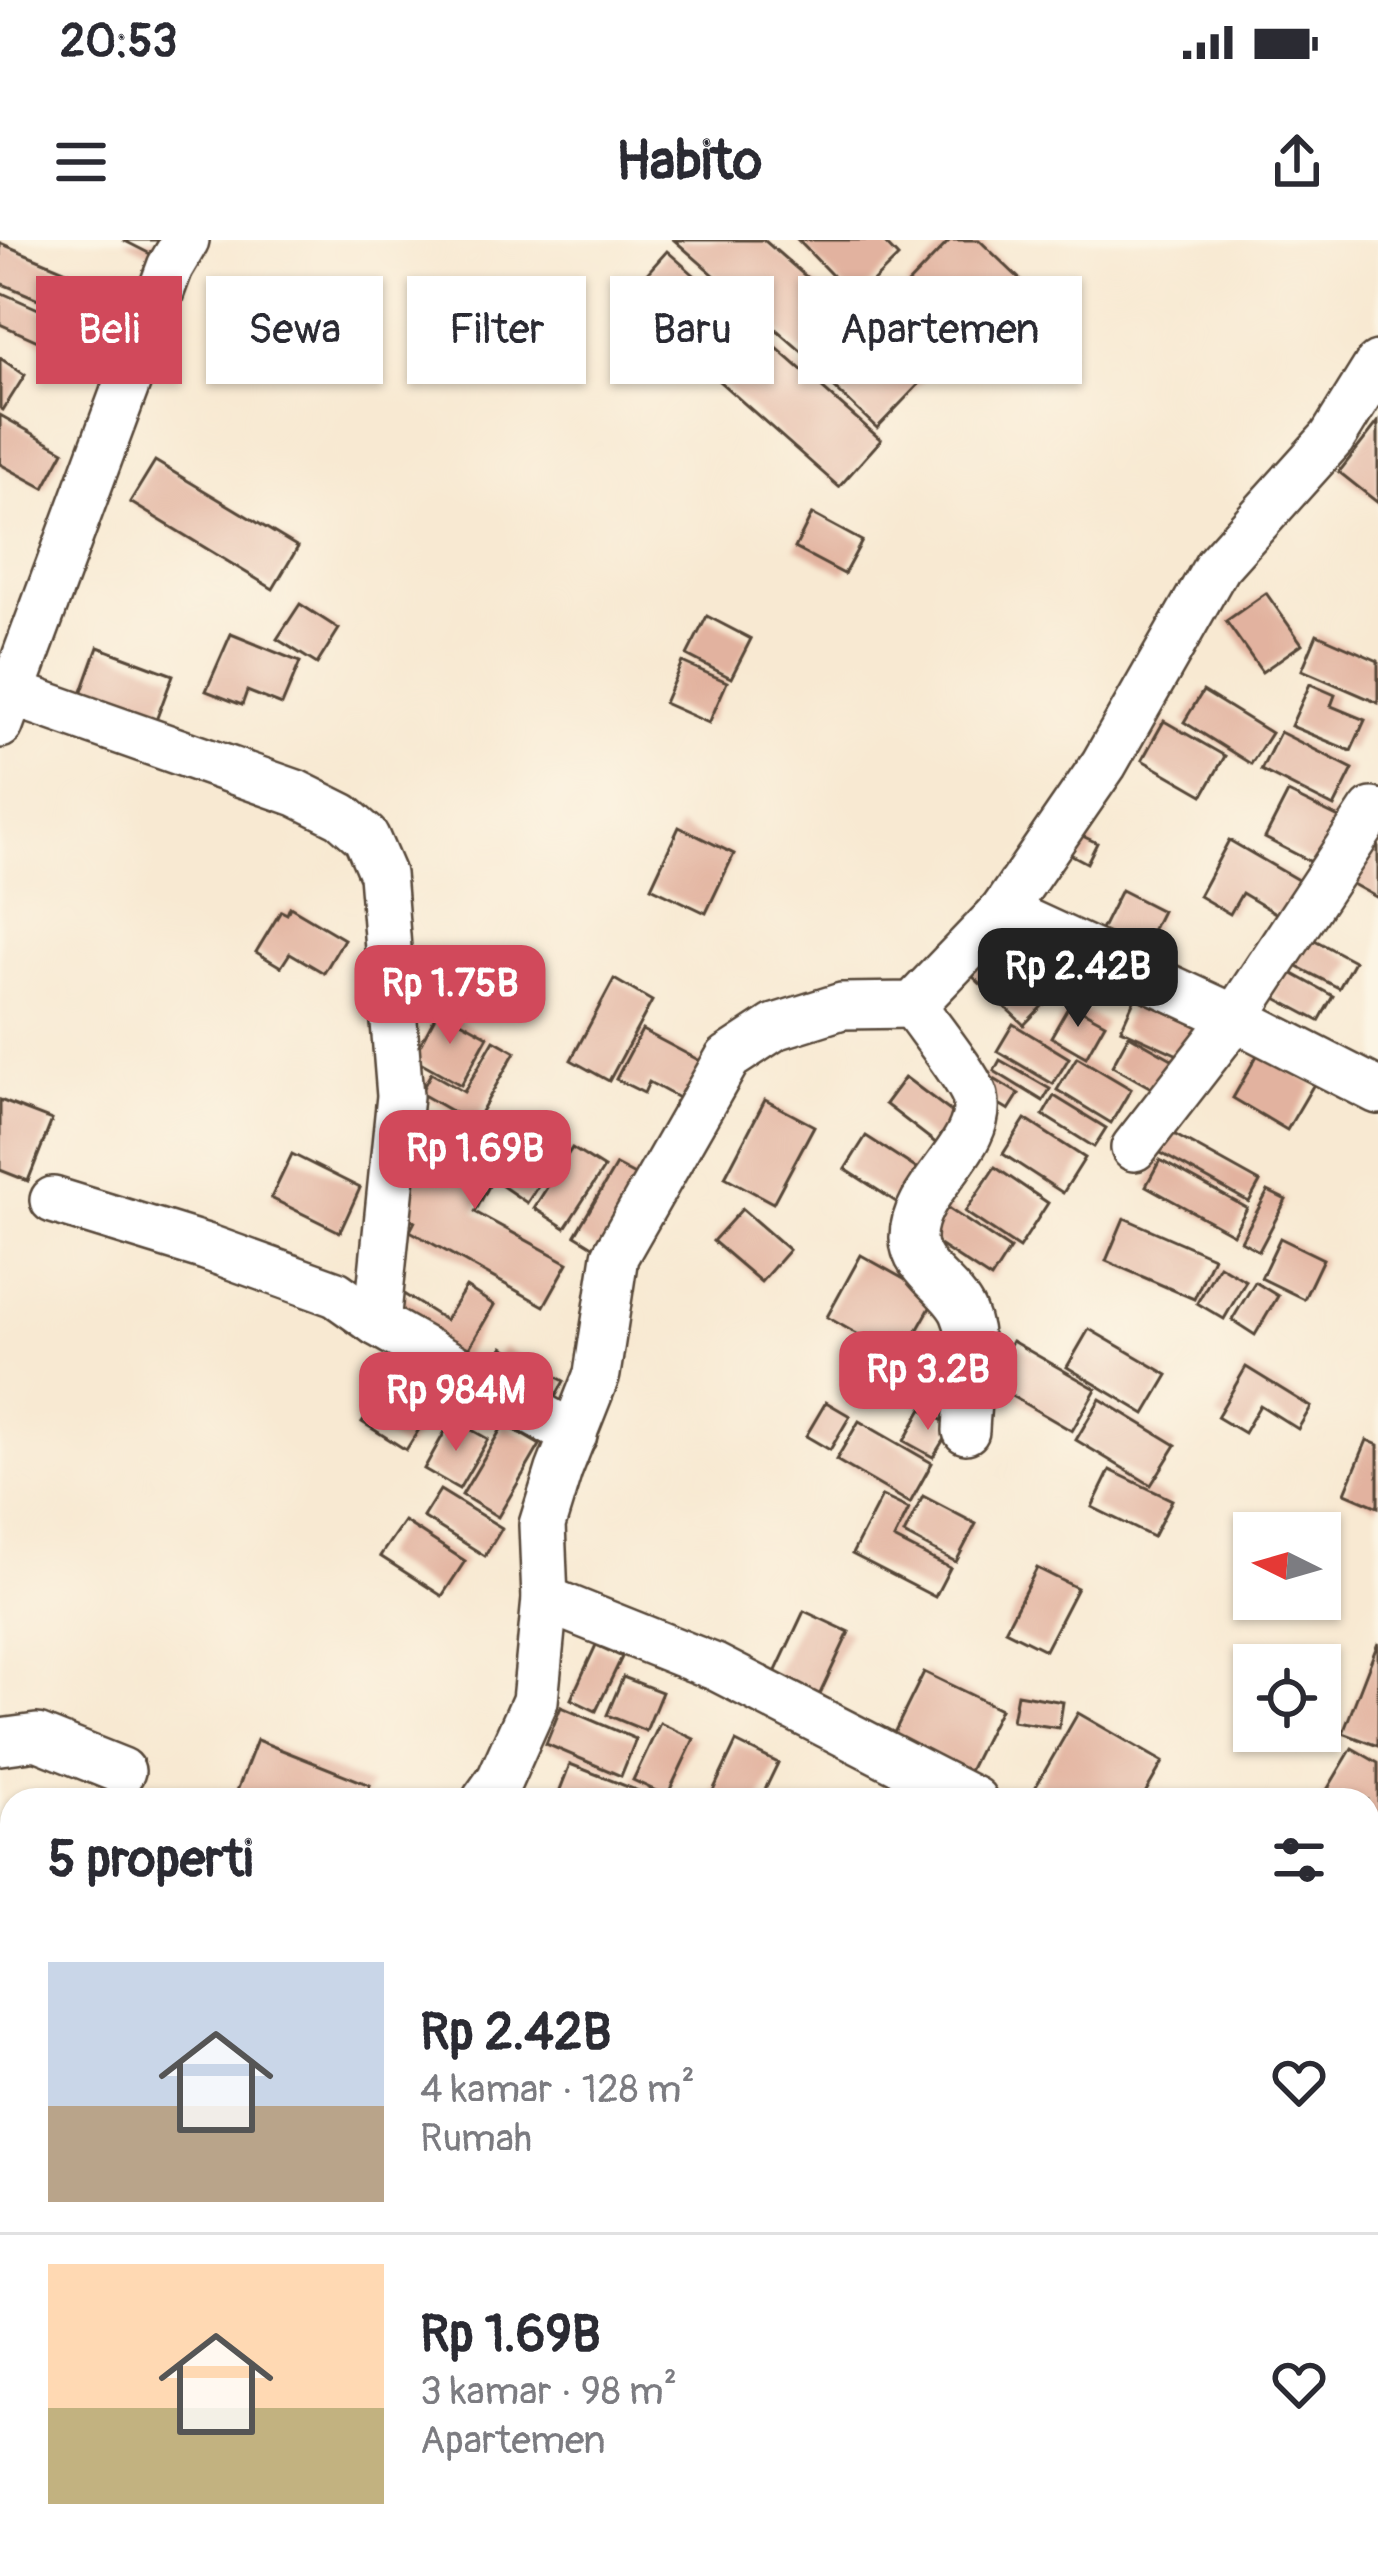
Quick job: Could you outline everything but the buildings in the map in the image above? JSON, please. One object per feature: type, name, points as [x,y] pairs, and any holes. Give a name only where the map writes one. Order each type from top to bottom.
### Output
[{"type":"street","points":[[186,240],[170,267],[6,709],[296,793],[342,817],[366,837],[382,874],[400,1096],[377,1323]]},
{"type":"street","points":[[494,1788],[535,1701],[545,1598],[542,1525],[597,1374],[615,1256],[728,1058],[775,1027],[842,1006],[913,1005],[1004,911],[1104,764],[1217,566],[1332,438],[1378,364]]},
{"type":"street","points":[[1134,1148],[1235,1018],[1372,811]]},
{"type":"street","points":[[1004,911],[1235,1018],[1378,1091]]},
{"type":"street","points":[[913,1005],[975,1096],[973,1122],[917,1209],[912,1239],[916,1254],[963,1311],[970,1348],[966,1431]]},
{"type":"street","points":[[52,1200],[206,1247],[336,1294],[377,1323],[574,1435]]},
{"type":"street","points":[[545,1598],[715,1667],[951,1788]]},
{"type":"street","points":[[0,1742],[37,1737],[122,1772]]}]
